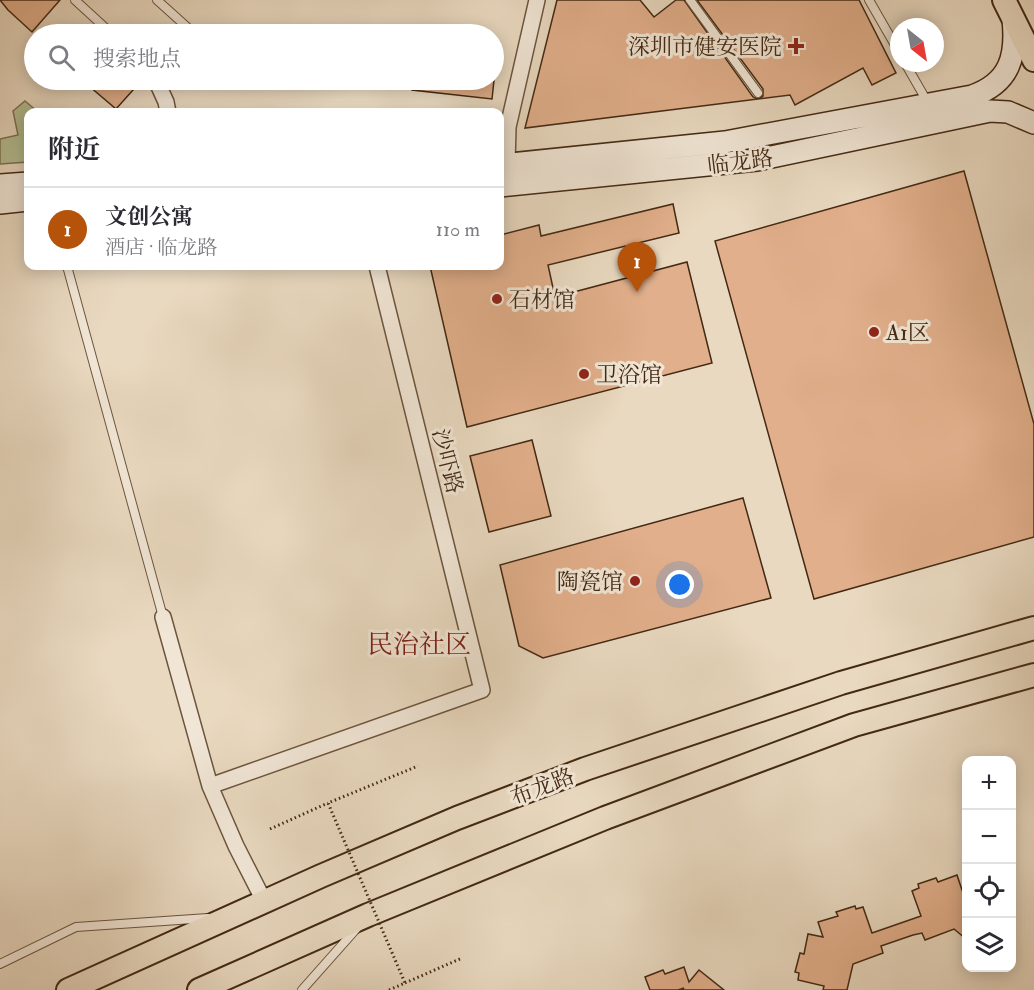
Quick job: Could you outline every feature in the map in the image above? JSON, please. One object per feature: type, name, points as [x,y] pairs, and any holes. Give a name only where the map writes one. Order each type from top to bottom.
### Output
[{"type":"main road","points":[[1008,8],[1034,60]]},
{"type":"main road","points":[[974,105],[1007,70],[1014,54],[1015,39],[1008,8]]},
{"type":"main road","name":"临龙路","points":[[504,164],[724,142],[929,104],[974,105]]},
{"type":"main road","name":"临龙路","points":[[504,186],[779,157],[974,105]]},
{"type":"main road","points":[[974,105],[1008,112],[1034,123]]},
{"type":"main road","points":[[0,185],[24,183]]},
{"type":"main road","points":[[0,203],[24,200]]},
{"type":"main road","name":"布龙路","points":[[69,990],[264,901],[457,818],[585,769],[841,683],[1034,628]]},
{"type":"main road","points":[[199,990],[368,915],[605,818],[854,725],[1034,675]]},
{"type":"street","points":[[504,157],[509,120],[537,0]]},
{"type":"street","points":[[161,90],[167,108]]},
{"type":"street","name":"沙吓路","points":[[210,786],[482,690],[378,270]]},
{"type":"street","points":[[163,617],[210,786],[236,846],[264,901]]},
{"type":"lane","points":[[75,0],[101,24]]},
{"type":"lane","points":[[157,0],[184,24]]},
{"type":"lane","points":[[690,0],[758,93]]},
{"type":"lane","points":[[869,0],[890,36]]},
{"type":"lane","points":[[910,72],[929,104]]},
{"type":"lane","points":[[67,270],[163,617]]},
{"type":"lane","points":[[302,990],[368,915]]},
{"type":"lane","points":[[0,964],[76,927],[231,916]]},
{"type":"path","points":[[270,829],[418,766]]},
{"type":"path","points":[[328,803],[405,983]]},
{"type":"path","points":[[389,990],[462,958]]},
{"type":"green space","points":[[25,101],[33,108],[24,108],[24,162],[0,164],[0,139],[18,135],[13,111]]},
{"type":"building","points":[[0,0],[60,0],[39,24],[24,25]]},
{"type":"building","points":[[557,0],[640,0],[654,17],[676,0],[684,0],[753,97],[758,99],[525,128]]},
{"type":"building","points":[[697,0],[859,0],[890,61],[890,72],[896,73],[872,85],[863,68],[795,105],[790,95],[758,99],[763,96],[763,89]]},
{"type":"building","points":[[94,90],[133,90],[115,108]]},
{"type":"building","points":[[412,90],[493,90],[492,99]]},
{"type":"building","name":"A1区","points":[[964,171],[1034,424],[1034,537],[814,599],[715,241]]},
{"type":"building","points":[[673,204],[679,233],[548,265],[555,297],[687,262],[712,363],[467,427],[431,270],[504,270],[504,234],[539,225],[541,236]]},
{"type":"building","points":[[532,440],[551,516],[489,532],[470,456]]},
{"type":"building","name":"陶瓷馆","points":[[743,498],[771,598],[543,658],[519,646],[500,565]]},
{"type":"building","points":[[957,875],[962,890],[962,936],[954,929],[925,940],[922,933],[881,946],[883,953],[853,964],[847,990],[823,990],[824,986],[798,980],[799,973],[795,972],[800,953],[804,954],[808,934],[823,937],[818,922],[838,916],[836,912],[855,906],[856,909],[863,907],[872,933],[921,916],[912,891],[919,888],[918,884],[936,878],[938,882]]},
{"type":"building","points":[[684,967],[689,982],[699,970],[724,990],[682,990],[684,988],[650,990],[645,977],[663,970],[665,974]]},
{"type":"place","name":"深圳市健安医院","points":[[796,46]]},
{"type":"place","name":"文创公寓","points":[[637,292]]},
{"type":"place","name":"石材馆","points":[[497,299]]},
{"type":"place","name":"A1区","points":[[874,332]]},
{"type":"place","name":"卫浴馆","points":[[584,374]]},
{"type":"place","name":"陶瓷馆","points":[[635,581]]},
{"type":"district","name":"民治社区","points":[[419,644]]}]
